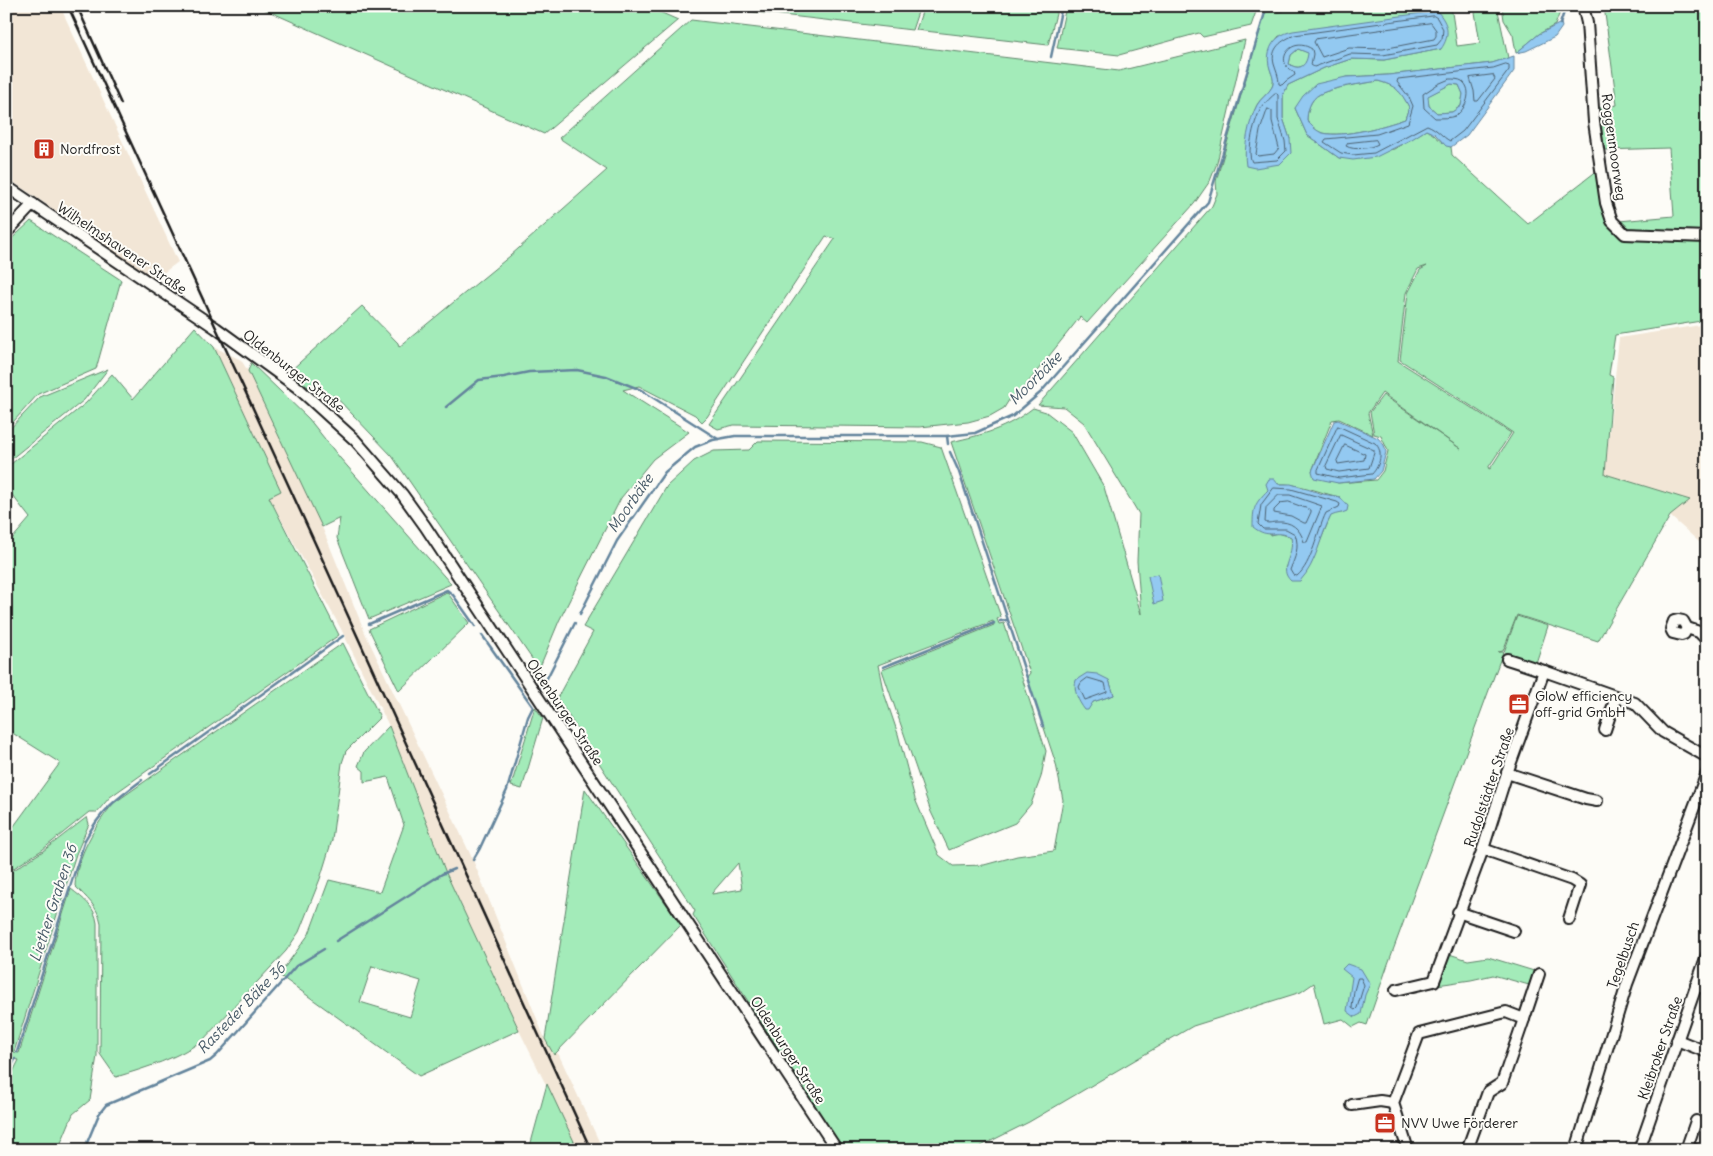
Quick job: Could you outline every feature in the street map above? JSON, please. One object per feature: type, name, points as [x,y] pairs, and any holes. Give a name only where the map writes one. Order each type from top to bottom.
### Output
[{"type":"street","name":"Roggenmoorweg","points":[[1583,6],[1587,23],[1594,122],[1606,203],[1612,221],[1625,234],[1707,237]]},
{"type":"street","name":"Wilhelmshavener Straße","points":[[6,186],[222,333]]},
{"type":"street","points":[[6,233],[33,204]]},
{"type":"street","name":"Oldenburger Straße","points":[[222,333],[281,374],[322,408],[355,440],[402,494],[600,789],[837,1150]]},
{"type":"street","points":[[1687,628],[1699,632],[1707,640]]},
{"type":"street","points":[[1507,659],[1635,703],[1663,732],[1707,757]]},
{"type":"street","name":"Rudolstädter Straße","points":[[1396,990],[1434,981],[1458,912],[1483,849],[1507,773],[1544,671]]},
{"type":"street","points":[[1604,730],[1616,697]]},
{"type":"street","points":[[1507,773],[1597,801]]},
{"type":"street","name":"Tegelbusch","points":[[1576,1150],[1627,984],[1707,773]]},
{"type":"street","points":[[1483,849],[1572,880],[1580,886],[1569,919]]},
{"type":"street","points":[[1458,912],[1514,930]]},
{"type":"street","name":"Kleibroker Straße","points":[[1639,1150],[1707,954]]},
{"type":"street","points":[[1466,1150],[1488,1092],[1502,1083],[1539,974]]},
{"type":"street","points":[[1696,985],[1707,989]]},
{"type":"street","points":[[1408,1150],[1392,1103],[1418,1034],[1506,1012],[1524,1019]]},
{"type":"street","points":[[1677,1040],[1707,1052]]},
{"type":"street","points":[[1352,1105],[1380,1101],[1392,1103]]},
{"type":"street","points":[[1695,1150],[1687,1147],[1696,1121]]},
{"type":"shaded area","points":[[6,6],[60,6],[178,262],[155,279],[6,177]]},
{"type":"shaded area","points":[[1707,324],[1707,549],[1670,516],[1690,500],[1605,474],[1619,338]]},
{"type":"shaded area","points":[[214,347],[241,360],[248,371],[322,527],[366,635],[473,860],[545,1039],[559,1055],[603,1150],[578,1150],[519,1030],[446,873],[389,726],[341,629],[269,497],[281,491]]},
{"type":"green space","points":[[257,6],[640,6],[678,20],[544,134]]},
{"type":"green space","points":[[703,6],[920,6],[912,30]]},
{"type":"green space","points":[[924,6],[1058,6],[1048,45],[916,30]]},
{"type":"green space","points":[[1066,6],[1258,6],[1251,26],[1203,37],[1199,33],[1119,55],[1057,48]]},
{"type":"green space","points":[[1267,6],[1279,6],[1277,12],[1284,11],[1285,6],[1451,6],[1457,46],[1480,43],[1474,6],[1497,6],[1508,58],[1492,63],[1388,75],[1346,77],[1295,108],[1307,135],[1339,158],[1394,149],[1426,130],[1451,147],[1452,155],[1528,224],[1598,170],[1608,222],[1674,216],[1669,148],[1604,150],[1600,108],[1617,105],[1604,6],[1707,6],[1707,320],[1615,335],[1609,375],[1613,377],[1605,474],[1690,500],[1670,516],[1598,641],[1517,615],[1503,651],[1498,652],[1503,652],[1367,1025],[1361,1023],[1353,1027],[1343,1019],[1324,1024],[1314,983],[1301,992],[1193,1026],[1029,1122],[973,1150],[843,1150],[693,915],[695,911],[557,698],[593,632],[583,627],[667,486],[694,461],[714,451],[749,450],[758,441],[922,442],[941,447],[1001,617],[997,619],[999,624],[1004,623],[1046,751],[1041,777],[1031,804],[1015,823],[949,850],[931,812],[882,670],[994,625],[993,621],[878,665],[883,690],[898,734],[915,799],[939,855],[953,866],[984,865],[1017,856],[1054,851],[1063,800],[1056,764],[1027,677],[1030,673],[951,442],[994,430],[1033,408],[1046,412],[1072,432],[1104,487],[1141,614],[1137,561],[1139,514],[1084,423],[1064,407],[1038,405],[1212,206],[1217,194],[1216,181]],"holes":[[[1279,36],[1441,49],[1384,60],[1351,59],[1324,68],[1288,85],[1283,95],[1283,118],[1290,139],[1250,128],[1257,105],[1273,84],[1269,57]],[[1427,266],[1420,270],[1408,293],[1400,360],[1513,433],[1490,469],[1488,468],[1511,433],[1398,361],[1406,293],[1418,269]],[[1382,393],[1461,449],[1383,395],[1370,412],[1374,434],[1381,436],[1388,451],[1383,471],[1376,480],[1338,483],[1312,471],[1332,420],[1339,419],[1373,435],[1368,413]],[[1278,484],[1286,484],[1340,497],[1342,513],[1338,512],[1331,515],[1311,564],[1285,568],[1290,557],[1292,541],[1291,537],[1278,533],[1270,535],[1268,490]],[[1109,680],[1114,695],[1093,702]],[[738,863],[742,889],[712,893]]]},
{"type":"green space","points":[[1502,6],[1560,6],[1560,12],[1555,25],[1539,34],[1516,53],[1513,35],[1504,20]]},
{"type":"green space","points":[[691,20],[1119,71],[1245,40],[1217,163],[1210,181],[1194,204],[1087,323],[1080,317],[1022,390],[1009,400],[1004,408],[990,416],[968,422],[920,427],[734,425],[718,429],[709,424],[835,239],[826,236],[702,422],[695,415],[639,386],[623,390],[689,432],[653,459],[621,498],[559,621],[539,669],[392,456],[334,395],[326,401],[289,372],[362,306],[398,343],[399,347],[510,256],[607,170],[559,138]]},
{"type":"green space","points":[[1298,49],[1309,53],[1307,60],[1300,67],[1289,64],[1291,55]]},
{"type":"green space","points":[[1378,81],[1393,87],[1403,96],[1409,107],[1405,119],[1387,125],[1341,134],[1323,133],[1307,121],[1310,106],[1320,94]]},
{"type":"green space","points":[[1451,84],[1459,85],[1463,94],[1461,106],[1452,112],[1437,113],[1429,106],[1427,96]]},
{"type":"green space","points":[[31,221],[121,280],[96,369],[38,394],[6,430],[6,352],[8,349],[6,348],[6,244]]},
{"type":"green space","points":[[195,327],[214,347],[281,491],[269,497],[339,635],[110,797],[97,812],[89,812],[42,850],[6,873],[6,837],[60,763],[6,729],[6,546],[30,518],[6,487],[6,468],[86,403],[112,374],[133,399]]},
{"type":"green space","points":[[251,363],[309,419],[340,458],[451,584],[369,619],[337,538],[340,518],[322,527],[248,371]]},
{"type":"green space","points":[[108,369],[84,400],[6,463],[6,433],[40,397]]},
{"type":"green space","points":[[447,592],[469,623],[399,691],[369,629]]},
{"type":"green space","points":[[1517,616],[1548,626],[1536,663],[1504,652]]},
{"type":"green space","points":[[343,643],[380,717],[346,751],[342,763],[332,840],[320,879],[299,932],[286,951],[203,1040],[172,1057],[116,1077],[100,1054],[100,917],[95,907],[75,886],[79,864],[88,841],[100,820],[114,803]]},
{"type":"green space","points":[[535,707],[543,718],[522,789],[511,786]]},
{"type":"green space","points":[[389,726],[446,873],[519,1030],[419,1076],[279,975],[309,934],[329,880],[380,892],[404,825],[388,777],[364,782],[364,771],[358,766],[364,752]],"holes":[[[372,966],[421,981],[410,1017],[360,1002]]]},
{"type":"green space","points":[[585,789],[681,925],[554,1055],[545,1039]]},
{"type":"green space","points":[[87,817],[89,824],[76,854],[14,1052],[19,1053],[71,889],[91,908],[97,923],[97,1056],[90,1100],[73,1114],[58,1150],[6,1150],[6,1086],[19,1060],[12,1059],[6,1073],[6,875],[43,851]]},
{"type":"green space","points":[[1446,953],[1468,960],[1488,957],[1534,971],[1529,985],[1493,975],[1437,985]]},
{"type":"green space","points":[[547,1084],[578,1150],[529,1150]]},
{"type":"water","points":[[1437,11],[1444,20],[1447,34],[1441,49],[1384,60],[1351,59],[1324,68],[1288,85],[1283,95],[1283,118],[1290,139],[1291,153],[1280,164],[1255,168],[1246,166],[1246,143],[1251,118],[1260,100],[1273,85],[1268,60],[1269,52],[1273,43],[1280,36],[1293,31]],"holes":[[[1298,49],[1308,53],[1303,66],[1297,67],[1289,64],[1291,55]]]},
{"type":"water","points":[[1561,23],[1562,27],[1555,37],[1526,51],[1516,53],[1539,34]]},
{"type":"water","points":[[1514,56],[1514,71],[1467,135],[1451,147],[1446,146],[1435,134],[1426,130],[1376,157],[1353,160],[1339,158],[1307,135],[1295,108],[1303,96],[1316,84],[1346,77],[1388,75],[1492,63]],"holes":[[[1378,81],[1393,87],[1403,96],[1409,107],[1405,119],[1387,125],[1341,134],[1323,133],[1307,121],[1310,106],[1320,94]],[[1451,84],[1459,85],[1463,94],[1461,106],[1452,112],[1437,113],[1429,106],[1428,96]]]},
{"type":"water","points":[[1338,420],[1378,438],[1384,445],[1386,452],[1381,471],[1374,479],[1338,483],[1314,478],[1312,471],[1334,421]]},
{"type":"water","points":[[1269,479],[1274,479],[1278,484],[1291,484],[1340,497],[1348,506],[1347,511],[1331,516],[1314,558],[1300,581],[1291,581],[1287,576],[1286,567],[1292,544],[1291,537],[1281,534],[1264,533],[1253,527],[1255,507],[1268,490],[1266,484]]},
{"type":"water","points":[[1158,574],[1163,601],[1154,604],[1148,576]]},
{"type":"water","points":[[1087,673],[1097,674],[1109,680],[1114,695],[1093,702],[1088,710],[1085,710],[1080,703],[1075,684],[1076,680]]},
{"type":"water","points":[[1347,964],[1361,969],[1370,984],[1365,995],[1361,1014],[1355,1017],[1347,1011],[1352,977],[1342,969]]},
{"type":"waterway","points":[[1051,57],[1062,6]]},
{"type":"waterway","name":"Moorbäke","points":[[580,614],[617,541],[665,472],[695,447],[713,440],[735,436],[947,436],[975,433],[1013,416],[1040,393],[1208,202],[1267,6]]},
{"type":"waterway","points":[[1560,24],[1566,6]]},
{"type":"waterway","points":[[446,407],[479,380],[529,372],[577,370],[606,376],[641,390],[718,439]]},
{"type":"waterway","points":[[947,436],[948,444]]},
{"type":"waterway","points":[[950,452],[959,472],[1043,726]]},
{"type":"waterway","points":[[369,624],[447,590],[453,595],[475,626]]},
{"type":"waterway","points":[[1000,621],[1007,620]]},
{"type":"waterway","name":"Moorbäke","points":[[542,688],[575,623]]},
{"type":"waterway","points":[[883,667],[994,623]]},
{"type":"waterway","name":"Moorbäke","points":[[473,860],[507,790],[528,717],[533,707],[482,635]]},
{"type":"waterway","points":[[150,774],[343,636]]},
{"type":"waterway","name":"Liether Graben 36","points":[[17,1052],[85,840],[109,806],[142,780]]},
{"type":"waterway","name":"Rasteder Bäke 36","points":[[336,941],[442,874],[454,869]]},
{"type":"waterway","name":"Rasteder Bäke 36","points":[[84,1150],[99,1114],[106,1105],[210,1061],[296,966],[324,949]]},
{"type":"waterway","name":"Liether Graben 36","points":[[6,1080],[15,1059]]},
{"type":"railway","points":[[68,6],[591,1150]]},
{"type":"railway","points":[[77,6],[121,104]]},
{"type":"place","name":"Nordfrost","points":[[44,149]]},
{"type":"place","name":"GloW efficiency off-grid GmbH","points":[[1519,704]]},
{"type":"place","name":"NVV Uwe Förderer","points":[[1385,1123]]}]
